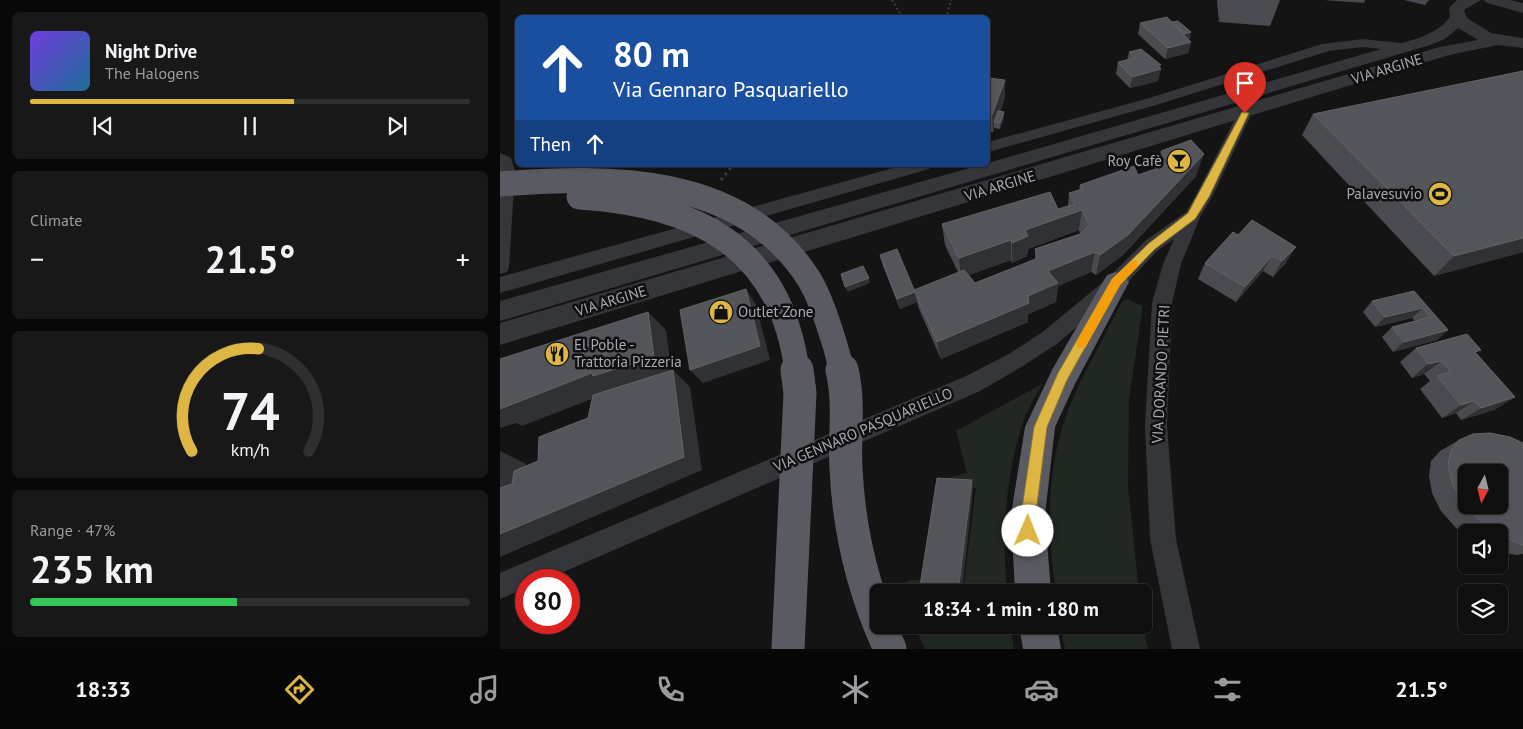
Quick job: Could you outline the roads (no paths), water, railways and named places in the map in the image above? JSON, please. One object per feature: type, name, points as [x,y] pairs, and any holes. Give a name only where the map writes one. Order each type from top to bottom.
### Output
[{"type":"highway","points":[[500,184],[552,180],[592,180],[652,184],[678,189],[731,208],[757,223],[784,247],[809,278],[831,330],[846,394],[846,474],[855,535],[877,623],[890,649]]},
{"type":"highway","points":[[500,201],[550,197],[594,197],[638,202],[661,208],[705,226],[724,237],[744,253],[762,273],[788,325],[795,356],[800,393],[788,649]]},
{"type":"highway","points":[[1032,584],[1028,515],[1040,427],[1063,377],[1116,282]]},
{"type":"highway","points":[[1040,634],[1042,649]]},
{"type":"street","name":"VIA ARGINE","points":[[500,311],[1425,41],[1446,32],[1456,8],[1463,3],[1473,0]]},
{"type":"street","points":[[1495,0],[1523,0]]},
{"type":"street","points":[[1495,0],[1523,8]]},
{"type":"street","points":[[1456,8],[1474,31],[1523,49]]},
{"type":"street","name":"VIA ARGINE","points":[[500,334],[1245,113],[1446,51],[1500,40]]},
{"type":"street","points":[[1500,40],[1523,43]]},
{"type":"street","name":"VIA ARGINE","points":[[990,146],[1152,102],[1327,47],[1363,43],[1400,47]]},
{"type":"street","name":"VIA DORANDO PIETRI","points":[[1186,649],[1163,539],[1156,426],[1162,303],[1172,264],[1192,216],[1204,197],[1245,113]]},
{"type":"street","points":[[500,158],[505,162],[507,171],[500,268]]},
{"type":"street","points":[[500,285],[916,167]]},
{"type":"street","name":"VIA GENNARO PASQUARIELLO","points":[[500,586],[972,384],[1016,360],[1051,337],[1116,282],[1151,246],[1192,216]]},
{"type":"place","name":"Roy Cafè","points":[[1179,161]]},
{"type":"place","name":"Palavesuvio","points":[[1440,194]]},
{"type":"place","name":"Outlet Zone","points":[[721,312]]},
{"type":"place","name":"El Poble - Trattoria Pizzeria","points":[[557,354]]}]
